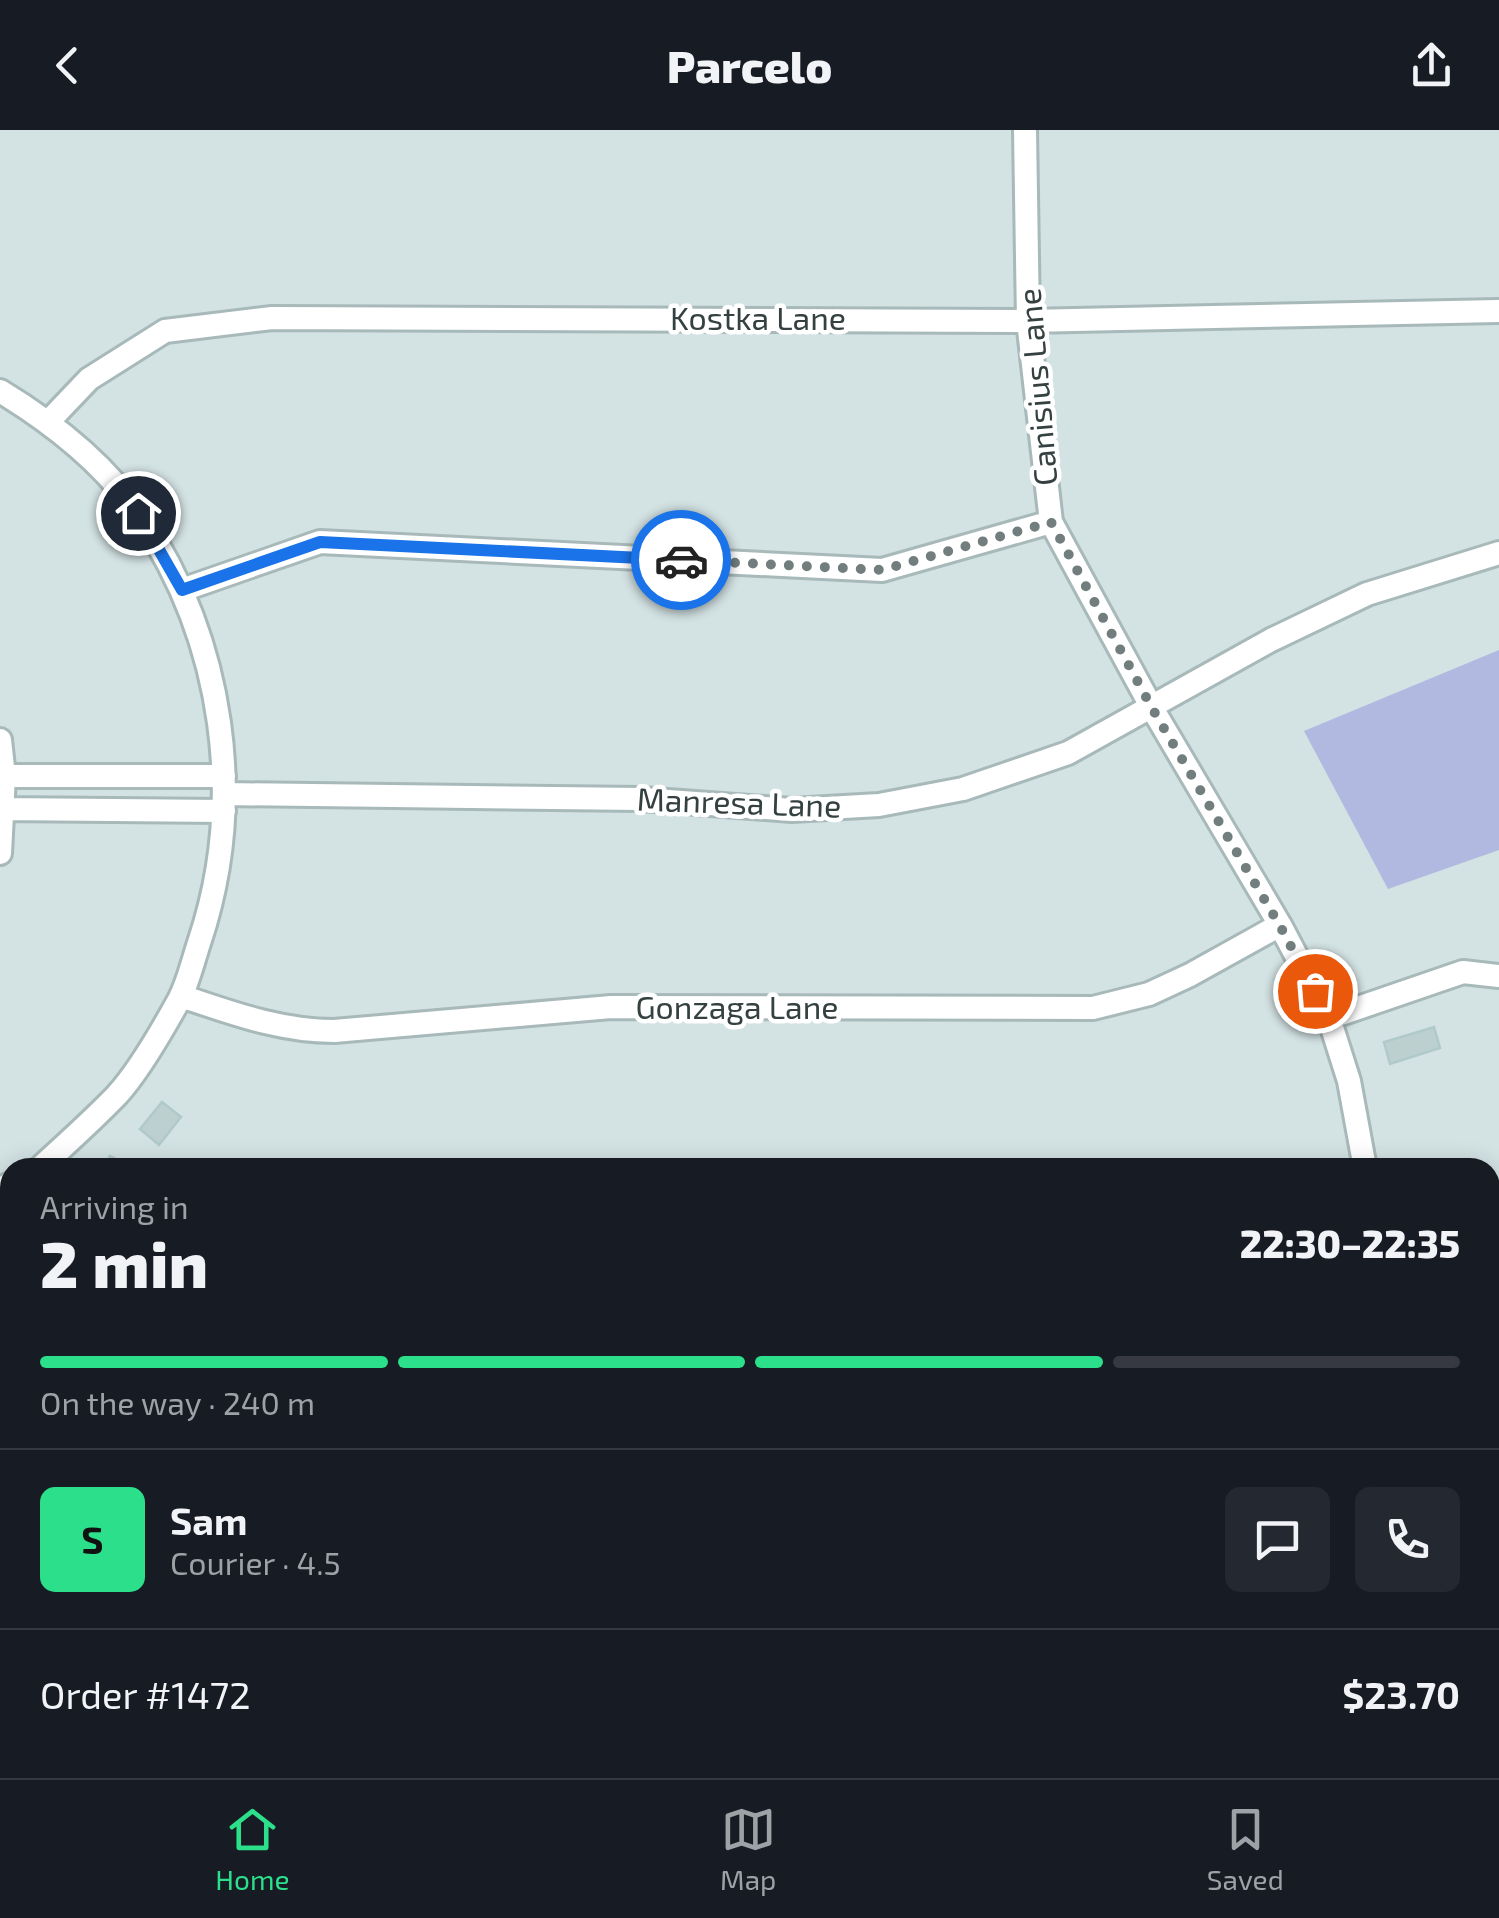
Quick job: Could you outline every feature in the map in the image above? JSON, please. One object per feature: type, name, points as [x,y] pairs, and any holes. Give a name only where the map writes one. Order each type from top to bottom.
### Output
[{"type":"street","name":"Canisius Lane","points":[[1025,130],[1028,321],[1051,522],[1329,1018],[1349,1081],[1363,1158]]},
{"type":"street","name":"Kostka Lane","points":[[49,421],[89,379],[164,331],[272,318],[1028,321],[1499,311]]},
{"type":"street","points":[[0,390],[49,421],[138,513],[182,590],[217,702],[224,794],[223,843],[213,900],[181,996],[119,1092],[49,1158]]},
{"type":"street","points":[[182,590],[320,542],[882,570],[1051,522]]},
{"type":"street","name":"Manresa Lane","points":[[2,776],[224,794],[604,798],[792,810],[880,805],[963,789],[1068,753],[1271,640],[1367,594],[1499,553]]},
{"type":"street","points":[[0,740],[0,852]]},
{"type":"street","name":"Manresa Lane","points":[[2,809],[224,794]]},
{"type":"street","name":"Gonzaga Lane","points":[[181,996],[299,1031],[611,1007],[1093,1008],[1149,994],[1280,926]]},
{"type":"street","points":[[1329,1018],[1463,972],[1499,976]]},
{"type":"shaded area","points":[[0,130],[1499,130],[1499,1158],[0,1158]]},
{"type":"shaded area","points":[[1499,650],[1499,850],[1388,889],[1304,731]]},
{"type":"building","points":[[1434,1027],[1440,1048],[1390,1064],[1384,1042]]},
{"type":"building","points":[[162,1102],[181,1117],[159,1145],[140,1129]]},
{"type":"way so far","points":[[681,560],[882,570],[1051,522],[1152,708],[1315,991]]},
{"type":"route","points":[[138,513],[182,590],[320,542],[681,560]]}]
